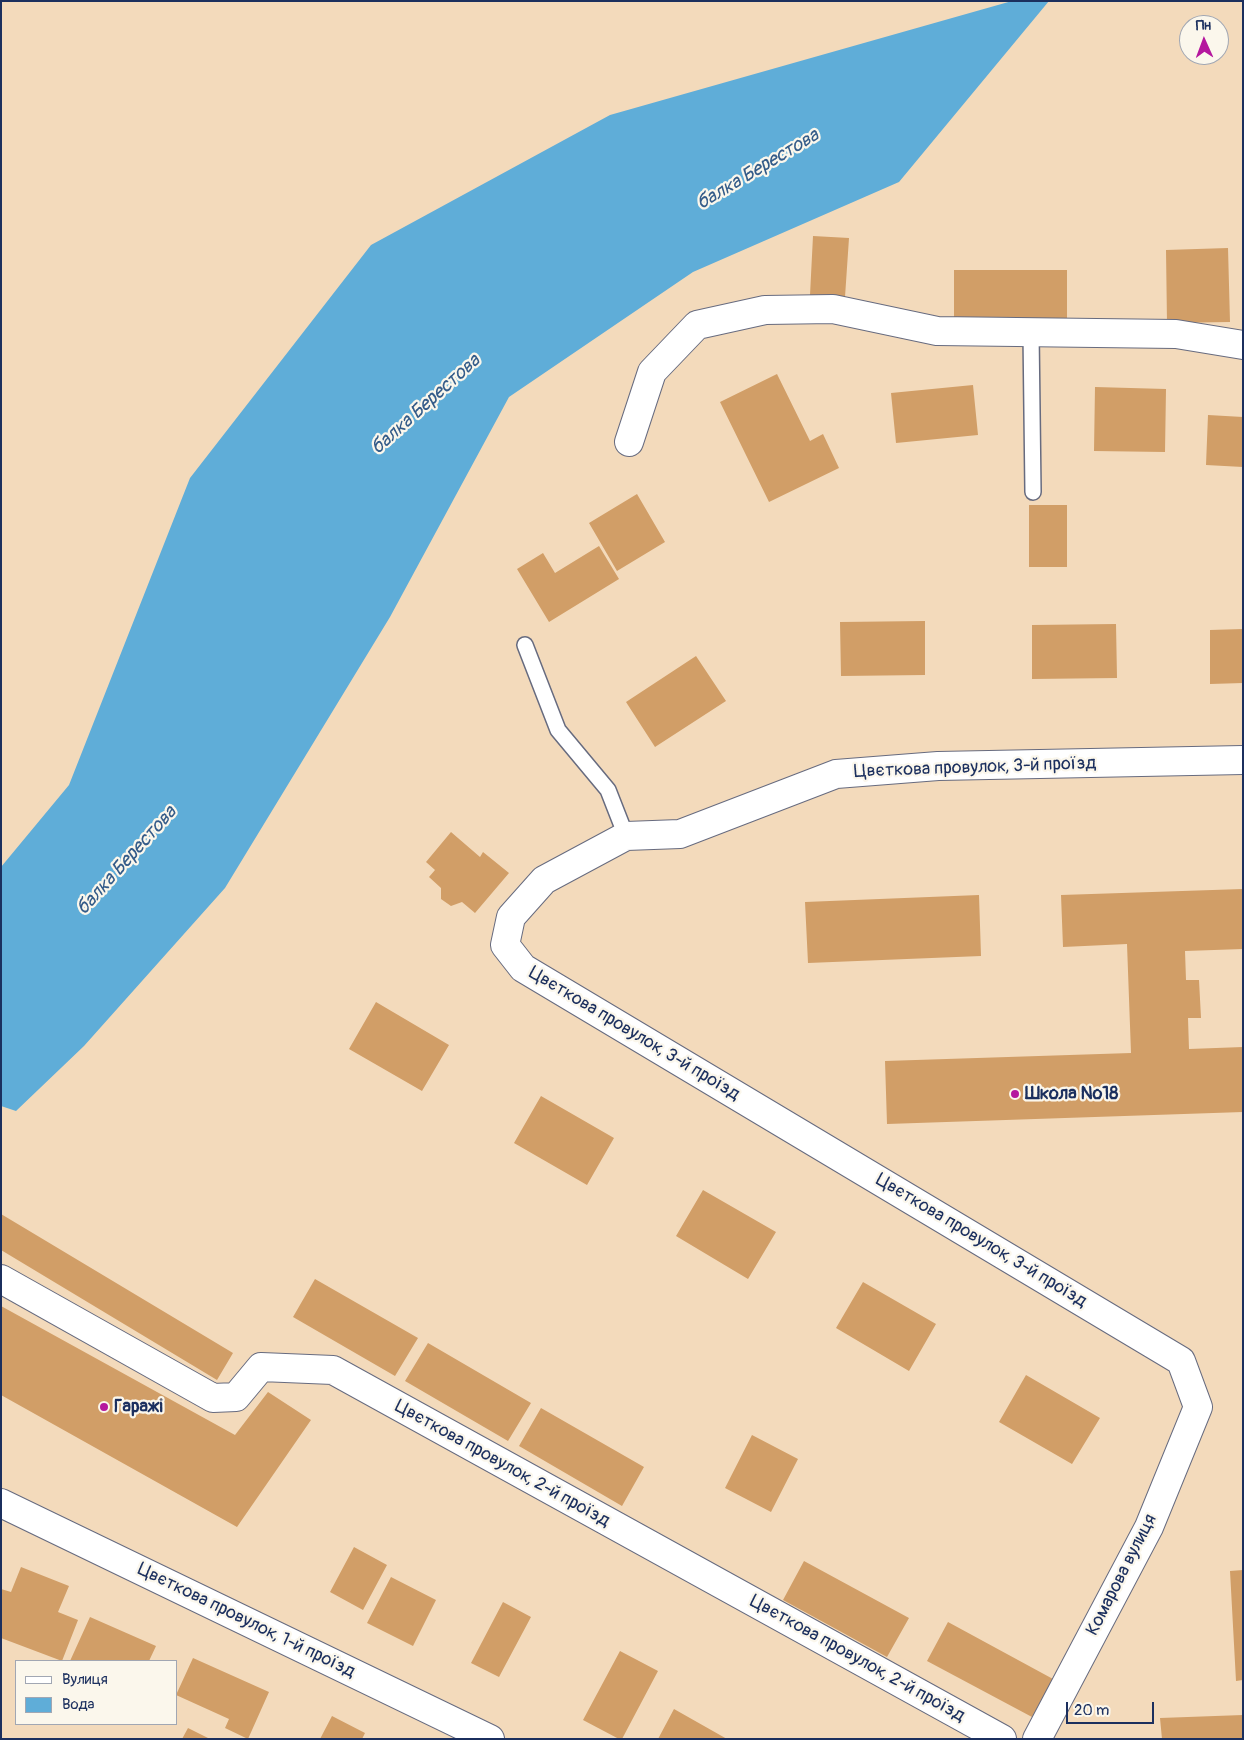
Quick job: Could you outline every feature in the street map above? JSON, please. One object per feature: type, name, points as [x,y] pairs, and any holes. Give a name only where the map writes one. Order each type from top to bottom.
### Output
[{"type":"street","points":[[629,442],[652,372],[697,325],[766,310],[833,309],[937,331],[1176,334],[1243,345]]},
{"type":"street","name":"Цвєткова провулок, 3-й проїзд","points":[[1198,1407],[1181,1361],[523,968],[505,945],[511,917],[544,880],[626,836],[680,834],[836,774],[938,766],[1243,760]]},
{"type":"street","name":"Цвєткова провулок, 2-й проїзд","points":[[1,1279],[213,1398],[236,1397],[261,1367],[332,1370],[1002,1739]]},
{"type":"street","name":"Комарова вулиця","points":[[1037,1739],[1149,1527],[1198,1407]]},
{"type":"street","name":"Цвєткова провулок, 1-й проїзд","points":[[1,1503],[490,1739]]},
{"type":"lane","points":[[1031,332],[1033,492]]},
{"type":"lane","points":[[525,645],[558,730],[608,790],[626,836]]},
{"type":"water","name":"балка Берестова","points":[[1012,1],[1049,1],[899,182],[693,272],[509,397],[390,617],[225,888],[84,1046],[16,1111],[1,1106],[1,867],[69,785],[190,478],[371,245],[610,115]]},
{"type":"building","points":[[813,236],[849,238],[845,297],[810,295]]},
{"type":"building","points":[[1228,248],[1230,322],[1167,323],[1166,250]]},
{"type":"building","points":[[954,270],[1067,270],[1067,325],[954,325]]},
{"type":"building","points":[[777,374],[810,441],[823,434],[839,468],[769,502],[720,402]]},
{"type":"building","points":[[973,385],[978,435],[896,443],[891,393]]},
{"type":"building","points":[[1095,387],[1166,389],[1165,452],[1094,451]]},
{"type":"building","points":[[1208,415],[1243,417],[1243,467],[1206,465]]},
{"type":"building","points":[[637,494],[665,542],[617,571],[589,523]]},
{"type":"building","points":[[1029,505],[1067,505],[1067,567],[1029,567]]},
{"type":"building","points":[[599,546],[619,579],[549,622],[517,569],[543,553],[555,573]]},
{"type":"building","points":[[925,621],[925,675],[841,676],[840,622]]},
{"type":"building","points":[[1116,624],[1117,678],[1032,679],[1032,625]]},
{"type":"building","points":[[1243,629],[1243,683],[1210,684],[1210,630]]},
{"type":"building","points":[[696,656],[726,701],[655,747],[626,702]]},
{"type":"building","points":[[451,832],[480,857],[483,852],[509,873],[475,913],[462,902],[451,906],[441,899],[441,888],[429,877],[435,870],[426,862]]},
{"type":"building","points":[[1243,889],[1243,949],[1185,951],[1186,980],[1199,980],[1201,1018],[1188,1018],[1189,1049],[1243,1047],[1243,1112],[887,1124],[885,1061],[1131,1053],[1127,944],[1063,947],[1061,895]]},
{"type":"building","points":[[979,895],[981,956],[808,963],[805,902]]},
{"type":"building","points":[[376,1002],[449,1045],[422,1091],[349,1049]]},
{"type":"building","points":[[541,1096],[614,1138],[587,1185],[514,1143]]},
{"type":"building","points":[[703,1190],[776,1232],[748,1279],[676,1236]]},
{"type":"building","name":"Гаражі","points":[[1,1214],[233,1353],[217,1380],[1,1250]]},
{"type":"building","points":[[315,1279],[418,1338],[395,1376],[293,1317]]},
{"type":"building","points":[[863,1282],[936,1324],[909,1371],[836,1328]]},
{"type":"building","name":"Гаражі","points":[[1,1306],[235,1435],[268,1392],[311,1420],[237,1527],[1,1395]]},
{"type":"building","points":[[428,1343],[531,1403],[508,1441],[405,1381]]},
{"type":"building","points":[[1026,1375],[1100,1418],[1072,1464],[999,1422]]},
{"type":"building","points":[[541,1408],[644,1467],[622,1506],[519,1446]]},
{"type":"building","points":[[752,1435],[798,1459],[771,1512],[725,1488]]},
{"type":"building","points":[[354,1547],[387,1565],[363,1610],[330,1592]]},
{"type":"building","points":[[804,1561],[909,1618],[887,1657],[783,1600]]},
{"type":"building","points":[[21,1567],[69,1586],[58,1612],[78,1620],[62,1660],[1,1638],[1,1589],[11,1592]]},
{"type":"building","points":[[1243,1570],[1243,1680],[1236,1681],[1230,1571]]},
{"type":"building","points":[[391,1577],[436,1600],[413,1646],[367,1623]]},
{"type":"building","points":[[503,1602],[531,1617],[499,1677],[471,1663]]},
{"type":"building","points":[[90,1617],[156,1646],[149,1660],[70,1660]]},
{"type":"building","points":[[948,1622],[1053,1679],[1032,1717],[927,1661]]},
{"type":"building","points":[[620,1651],[658,1671],[622,1739],[583,1720]]},
{"type":"building","points":[[193,1658],[269,1692],[248,1739],[225,1728],[229,1719],[178,1696],[178,1691]]},
{"type":"building","points":[[674,1709],[727,1739],[658,1739]]},
{"type":"building","points":[[1243,1715],[1243,1739],[1162,1739],[1160,1718]]},
{"type":"building","points":[[332,1716],[365,1733],[362,1739],[320,1739]]},
{"type":"building","points":[[188,1728],[210,1739],[182,1739]]},
{"type":"place","name":"Школа №18","points":[[1015,1094]]},
{"type":"place","name":"Гаражі","points":[[104,1407]]}]
